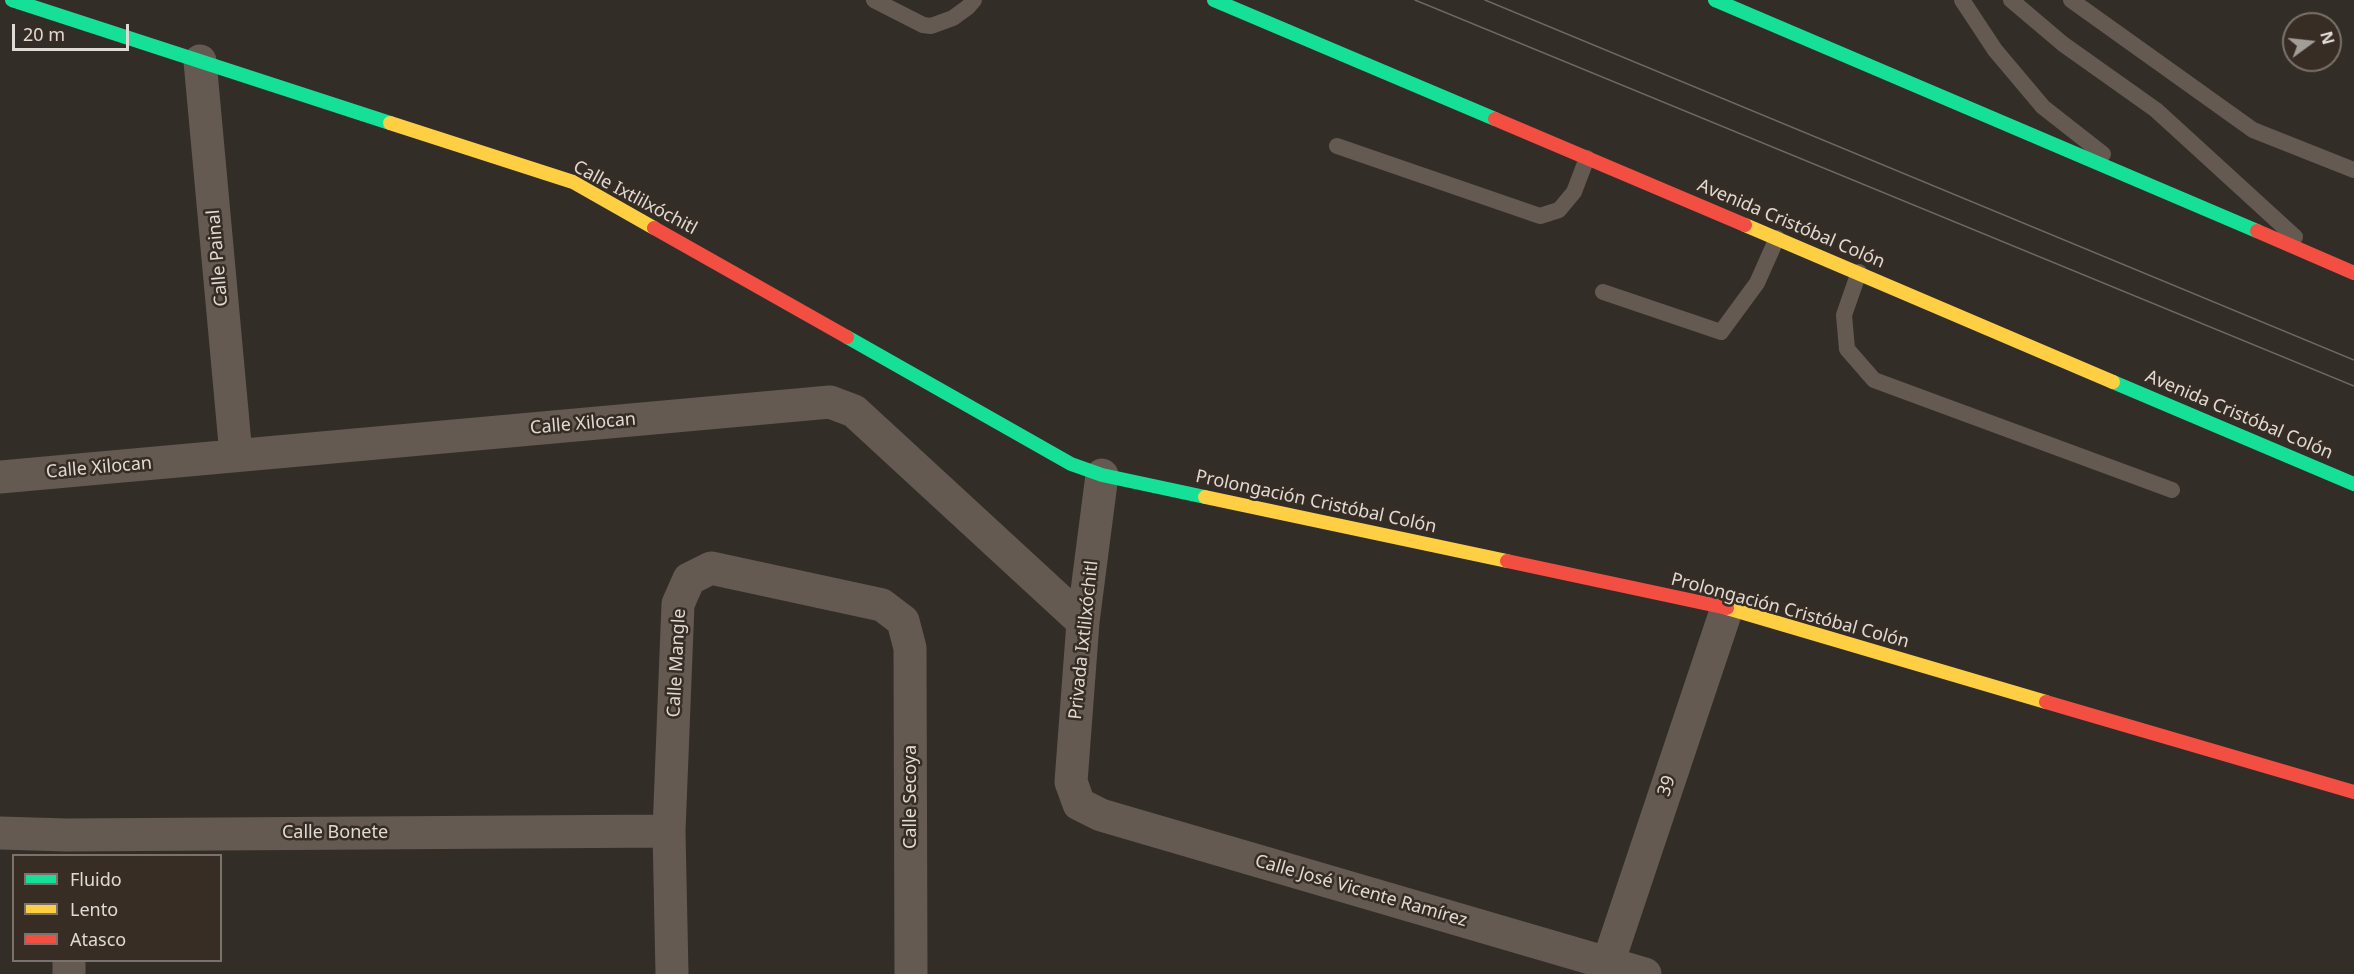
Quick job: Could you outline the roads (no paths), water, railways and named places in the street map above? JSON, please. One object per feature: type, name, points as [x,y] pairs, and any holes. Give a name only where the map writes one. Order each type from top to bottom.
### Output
[{"type":"street","name":"Calle Ixtlilxóchitl","points":[[12,0],[573,182],[1071,464],[1102,475]]},
{"type":"street","name":"Avenida Cristóbal Colón","points":[[1214,0],[2354,484]]},
{"type":"street","points":[[1715,0],[2354,273]]},
{"type":"street","name":"Calle Painal","points":[[200,61],[236,455]]},
{"type":"street","name":"Calle Xilocan","points":[[0,477],[830,402],[854,411],[1083,622]]},
{"type":"street","name":"Prolongación Cristóbal Colón","points":[[1102,475],[1727,608],[2354,792]]},
{"type":"street","name":"Privada Ixtlilxóchitl","points":[[1079,804],[1071,782],[1083,622],[1102,475]]},
{"type":"street","name":"Calle Mangle","points":[[672,974],[669,831],[678,604],[689,579],[711,568],[882,605],[903,621]]},
{"type":"street","name":"39","points":[[1608,963],[1727,608]]},
{"type":"street","name":"Calle Secoya","points":[[903,621],[910,648],[911,974]]},
{"type":"street","name":"Calle José Vicente Ramírez","points":[[1079,804],[1101,815],[1645,974]]},
{"type":"street","name":"Calle Bonete","points":[[0,833],[67,845],[669,831]]},
{"type":"lane","points":[[874,0],[923,25],[931,26],[953,18],[974,0]]},
{"type":"lane","points":[[1962,0],[1995,51],[2043,108],[2134,178]]},
{"type":"lane","points":[[2011,0],[2063,44],[2156,110],[2316,256]]},
{"type":"lane","points":[[2072,0],[2253,130],[2354,170]]},
{"type":"lane","points":[[1337,146],[1540,216],[1559,210],[1574,192],[1587,158]]},
{"type":"lane","points":[[1603,292],[1721,333],[1757,283],[1777,238]]},
{"type":"lane","points":[[1859,272],[1844,315],[1847,349],[1874,380],[2172,490]]},
{"type":"tram line","points":[[1415,0],[2354,386]]},
{"type":"tram line","points":[[1485,0],[2354,360]]}]
